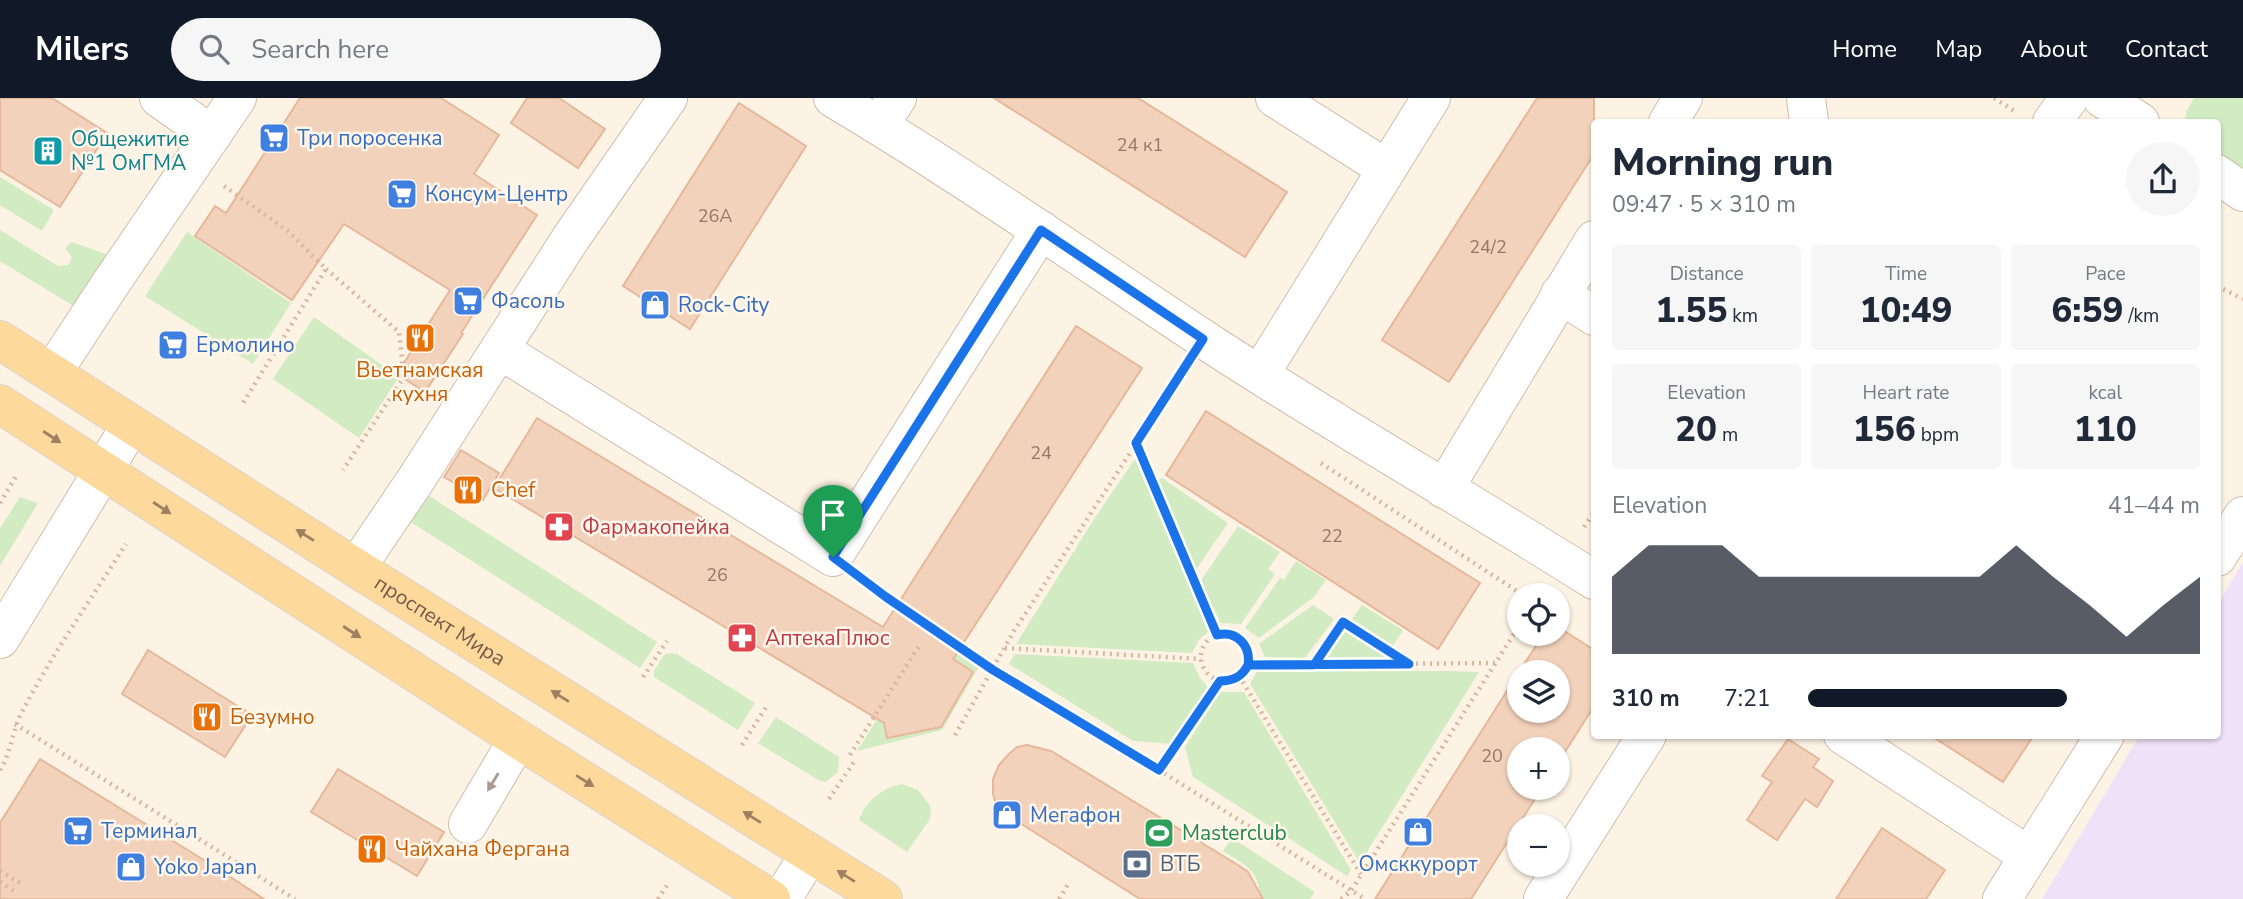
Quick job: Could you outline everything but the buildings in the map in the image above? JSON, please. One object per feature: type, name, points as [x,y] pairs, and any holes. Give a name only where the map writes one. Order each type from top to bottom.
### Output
[{"type":"main road","name":"проспект Мира","points":[[0,340],[356,568],[883,899]]},
{"type":"main road","points":[[0,404],[771,899]]},
{"type":"street","points":[[159,98],[202,150]]},
{"type":"street","points":[[52,373],[237,98]]},
{"type":"street","points":[[356,568],[571,238],[668,98]]},
{"type":"street","points":[[832,98],[888,112],[1041,230],[1203,339],[1591,578]]},
{"type":"street","points":[[1275,98],[1387,169]]},
{"type":"street","points":[[1260,374],[1431,98]]},
{"type":"street","points":[[1670,119],[1683,98]]},
{"type":"street","points":[[1806,98],[1809,119]]},
{"type":"street","points":[[2054,119],[2069,98]]},
{"type":"street","points":[[2221,177],[2243,192]]},
{"type":"street","points":[[500,350],[833,557],[1041,230]]},
{"type":"street","points":[[1444,489],[1591,245]]},
{"type":"street","points":[[1560,294],[1591,314]]},
{"type":"street","points":[[0,639],[131,425]]},
{"type":"street","points":[[2221,551],[2243,516]]},
{"type":"street","points":[[468,824],[518,739]]},
{"type":"street","points":[[1544,899],[1644,739]]},
{"type":"street","points":[[1856,739],[2029,856]]},
{"type":"street","points":[[2002,899],[2102,739]]},
{"type":"street","points":[[782,899],[810,853]]},
{"type":"path","points":[[202,150],[326,269],[399,332],[404,377],[343,470]]},
{"type":"path","points":[[243,404],[326,269]]},
{"type":"path","points":[[2221,288],[2243,299]]},
{"type":"path","points":[[955,735],[1005,648],[1203,339]]},
{"type":"path","points":[[1136,443],[1217,635]]},
{"type":"path","points":[[1319,462],[1507,585]]},
{"type":"path","points":[[0,503],[18,473]]},
{"type":"path","points":[[0,770],[7,759],[15,724],[34,688],[126,544]]},
{"type":"path","points":[[833,557],[993,670],[1365,899]]},
{"type":"path","points":[[1314,665],[1343,622],[1409,664]]},
{"type":"path","points":[[1217,635],[1233,635],[1244,642],[1249,654],[1248,665],[1240,676],[1229,681],[1220,681],[1207,673],[1201,659],[1207,642],[1217,635]]},
{"type":"path","points":[[643,677],[667,641]]},
{"type":"path","points":[[1341,899],[1351,891],[1507,644]]},
{"type":"path","points":[[849,755],[919,646]]},
{"type":"path","points":[[1005,648],[1201,659]]},
{"type":"path","points":[[1248,665],[1495,663]]},
{"type":"path","points":[[1240,676],[1362,874]]},
{"type":"path","points":[[1159,770],[1220,681]]},
{"type":"path","points":[[742,745],[768,704]]},
{"type":"path","points":[[15,724],[295,899]]},
{"type":"path","points":[[829,799],[856,759]]},
{"type":"path","points":[[0,871],[22,884]]},
{"type":"path","points":[[1059,899],[1070,881]]},
{"type":"path","points":[[0,882],[17,893]]},
{"type":"path","points":[[658,899],[668,884]]},
{"type":"shaded area","points":[[2243,562],[2243,899],[2042,899],[2138,739],[2221,739],[2221,599]]},
{"type":"green space","points":[[2194,98],[2243,98],[2243,176],[2221,165],[2221,119],[2185,119]]},
{"type":"green space","points":[[0,177],[54,210],[42,231],[0,205]]},
{"type":"green space","points":[[0,230],[58,266],[68,265],[72,257],[65,248],[72,242],[109,255],[75,307],[0,261]]},
{"type":"green space","points":[[187,232],[291,303],[253,364],[145,296]]},
{"type":"green space","points":[[314,317],[399,377],[359,438],[273,379]]},
{"type":"green space","points":[[1137,456],[1160,517],[1210,630],[1199,640],[1192,653],[1016,644],[1094,519]]},
{"type":"green space","points":[[1162,478],[1228,523],[1195,571],[1157,480]]},
{"type":"green space","points":[[423,492],[657,642],[640,668],[406,519]]},
{"type":"green space","points":[[20,497],[38,503],[0,566],[0,528]]},
{"type":"green space","points":[[1238,526],[1280,552],[1268,569],[1275,574],[1241,624],[1221,623],[1200,582]]},
{"type":"green space","points":[[1296,561],[1326,580],[1314,597],[1259,638],[1245,628],[1280,578],[1284,580]]},
{"type":"green space","points":[[1313,605],[1334,619],[1305,658],[1265,657],[1259,644]]},
{"type":"green space","points":[[1362,605],[1403,630],[1390,650],[1349,623]]},
{"type":"green space","points":[[1347,628],[1397,660],[1327,659]]},
{"type":"green space","points":[[930,636],[980,665],[942,730],[857,751]]},
{"type":"green space","points":[[677,654],[755,703],[738,730],[654,677],[654,671],[664,655]]},
{"type":"green space","points":[[1015,654],[1193,663],[1210,690],[1172,744],[1133,741],[1009,664]]},
{"type":"green space","points":[[1257,671],[1479,672],[1360,863],[1250,684]]},
{"type":"green space","points":[[1220,692],[1244,692],[1351,870],[1347,876],[1193,777],[1185,747]]},
{"type":"green space","points":[[776,717],[839,757],[838,772],[826,782],[820,781],[758,743]]},
{"type":"green space","points":[[902,784],[918,790],[931,807],[930,819],[907,852],[859,820],[865,807],[876,796],[888,788]]},
{"type":"green space","points":[[1232,838],[1315,892],[1310,899],[1259,899],[1257,881],[1250,869],[1223,851]]},
{"type":"place","name":"Три поросенка","points":[[274,138]]},
{"type":"place","name":"Общежитие №1 ОмГМА","points":[[48,151]]},
{"type":"place","name":"Консум-Центр","points":[[402,194]]},
{"type":"place","name":"Фасоль","points":[[468,301]]},
{"type":"place","name":"Rock-City","points":[[655,305]]},
{"type":"place","name":"Вьетнамская кухня","points":[[420,338]]},
{"type":"place","name":"Ермолино","points":[[173,345]]},
{"type":"place","name":"Chef","points":[[468,490]]},
{"type":"place","name":"Фармакопейка","points":[[559,527]]},
{"type":"place","name":"АптекаПлюс","points":[[742,638]]},
{"type":"place","name":"Безумно","points":[[207,717]]},
{"type":"place","name":"Мегафон","points":[[1007,815]]},
{"type":"place","name":"Терминал","points":[[78,831]]},
{"type":"place","name":"Омсккурорт","points":[[1418,832]]},
{"type":"place","name":"Masterclub","points":[[1159,833]]},
{"type":"place","name":"Чайхана Фергана","points":[[372,849]]},
{"type":"place","name":"ВТБ","points":[[1137,864]]},
{"type":"place","name":"Yoko Japan","points":[[131,867]]},
{"type":"route","points":[[833,557],[993,670],[1159,770],[1220,681],[1229,681],[1240,676],[1248,665],[1409,664],[1343,622],[1314,665],[1248,665],[1249,654],[1244,642],[1233,635],[1217,635],[1136,443],[1203,339],[1041,230],[833,557]]}]
